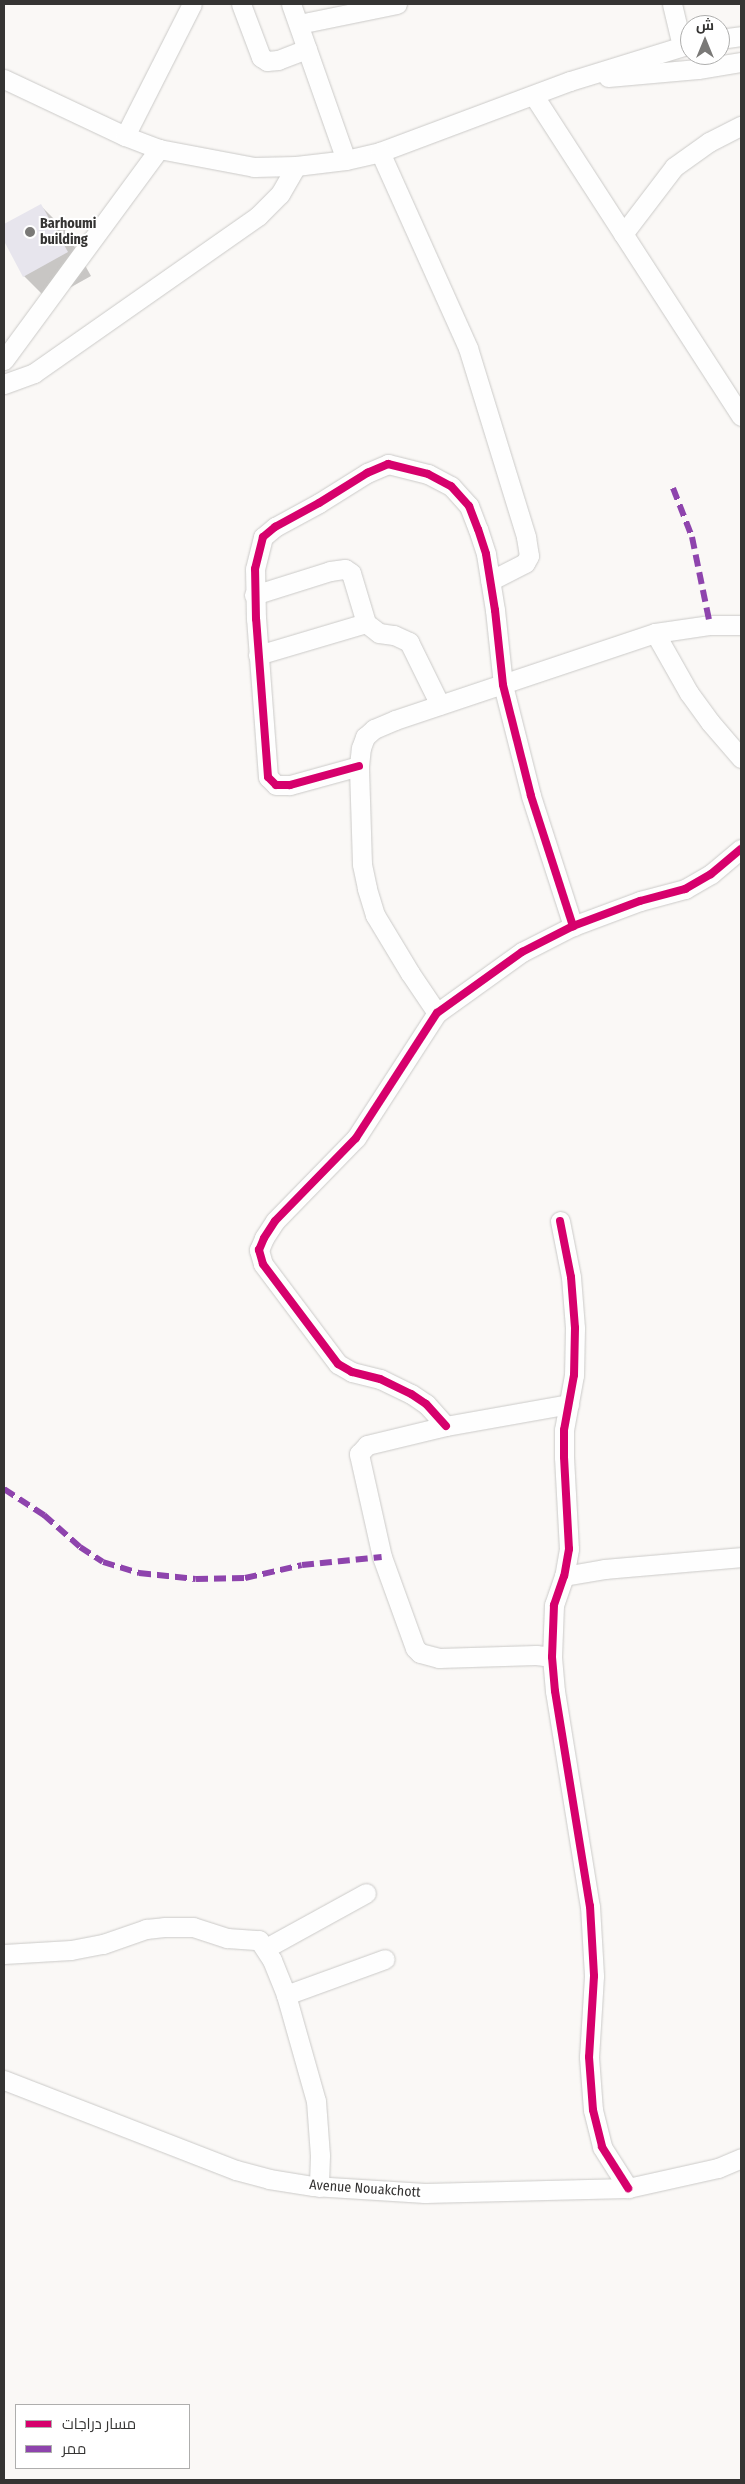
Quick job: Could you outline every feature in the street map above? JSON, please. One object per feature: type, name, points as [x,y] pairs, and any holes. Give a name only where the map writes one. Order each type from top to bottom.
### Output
[{"type":"street","points":[[125,136],[192,4]]},
{"type":"street","points":[[241,4],[261,57],[267,61],[278,60],[307,49]]},
{"type":"street","points":[[291,4],[346,160]]},
{"type":"street","points":[[299,24],[397,4]]},
{"type":"street","points":[[672,4],[680,27]]},
{"type":"street","points":[[4,79],[125,136],[159,148],[254,167],[296,166],[346,160],[380,152],[570,81],[680,47]]},
{"type":"street","points":[[570,81],[698,69],[741,62]]},
{"type":"street","points":[[534,96],[741,416]]},
{"type":"street","points":[[623,234],[674,167],[709,142],[741,126]]},
{"type":"street","points":[[4,360],[159,148]]},
{"type":"street","points":[[380,152],[468,348],[526,537],[529,556],[525,563],[490,581]]},
{"type":"street","points":[[4,384],[34,373],[258,216],[280,194],[296,166]]},
{"type":"street","points":[[359,766],[290,785],[276,785],[271,782],[268,776],[258,655],[254,595],[255,569],[263,537],[275,527],[319,503],[367,473],[388,464],[428,474],[450,486],[469,506],[486,554],[502,663],[503,685],[531,796],[573,926]]},
{"type":"street","points":[[254,595],[330,571],[345,569],[351,573],[366,623],[379,633],[394,635],[409,642],[440,705]]},
{"type":"street","points":[[258,655],[366,623]]},
{"type":"street","points":[[437,1013],[375,915],[362,864],[359,766],[361,748],[365,737],[374,729],[440,705],[655,633],[710,625],[741,625]]},
{"type":"street","points":[[655,633],[690,694],[710,722],[741,758]]},
{"type":"street","points":[[446,1426],[426,1404],[411,1394],[380,1379],[352,1372],[338,1364],[263,1264],[259,1255],[260,1246],[275,1221],[356,1138],[437,1013],[522,952],[573,926],[640,901],[685,889],[738,858]]},
{"type":"street","points":[[560,1221],[571,1277],[575,1328],[574,1375],[564,1457],[569,1549],[564,1576],[554,1605],[552,1657],[555,1691],[590,1906],[594,1976],[589,2057],[592,2110],[602,2147],[628,2188]]},
{"type":"street","points":[[552,1657],[536,1655],[439,1658],[420,1653],[410,1638],[376,1537],[359,1454],[367,1445],[446,1426],[569,1404]]},
{"type":"street","points":[[564,1576],[605,1569],[741,1557]]},
{"type":"street","points":[[266,1948],[366,1893]]},
{"type":"street","points":[[4,1954],[71,1950],[103,1944],[146,1929],[176,1926],[193,1927],[227,1938],[256,1939],[266,1948],[286,1995],[316,2101],[320,2155],[319,2187]]},
{"type":"street","points":[[286,1995],[385,1959]]},
{"type":"street","name":"Avenue Nouakchott","points":[[4,2080],[236,2170],[269,2179],[319,2187],[425,2193],[628,2188],[718,2168],[741,2158]]},
{"type":"building","name":"Barhoumi building","points":[[41,204],[68,252],[23,277],[4,241],[4,224]]},
{"type":"marked path","points":[[673,488],[692,537],[710,625]]},
{"type":"marked path","points":[[4,1489],[44,1515],[80,1547],[103,1562],[139,1573],[196,1579],[245,1578],[302,1565],[382,1557]]},
{"type":"cycle path","points":[[359,766],[290,785],[276,785],[268,777],[256,619],[255,569],[263,537],[275,527],[319,503],[367,473],[388,464],[428,474],[451,486],[469,506],[486,554],[495,610],[503,685],[531,796],[573,926]]},
{"type":"cycle path","points":[[446,1426],[426,1404],[411,1394],[380,1379],[352,1372],[338,1364],[263,1264],[259,1250],[264,1238],[275,1221],[356,1138],[437,1013],[522,952],[573,926],[640,901],[685,889],[711,874],[741,849]]},
{"type":"cycle path","points":[[560,1221],[571,1277],[575,1328],[574,1375],[564,1430],[569,1549],[564,1576],[554,1605],[552,1657],[555,1691],[590,1906],[594,1976],[589,2057],[593,2110],[602,2147],[628,2188]]},
{"type":"place","name":"Barhoumi building","points":[[30,232]]}]
